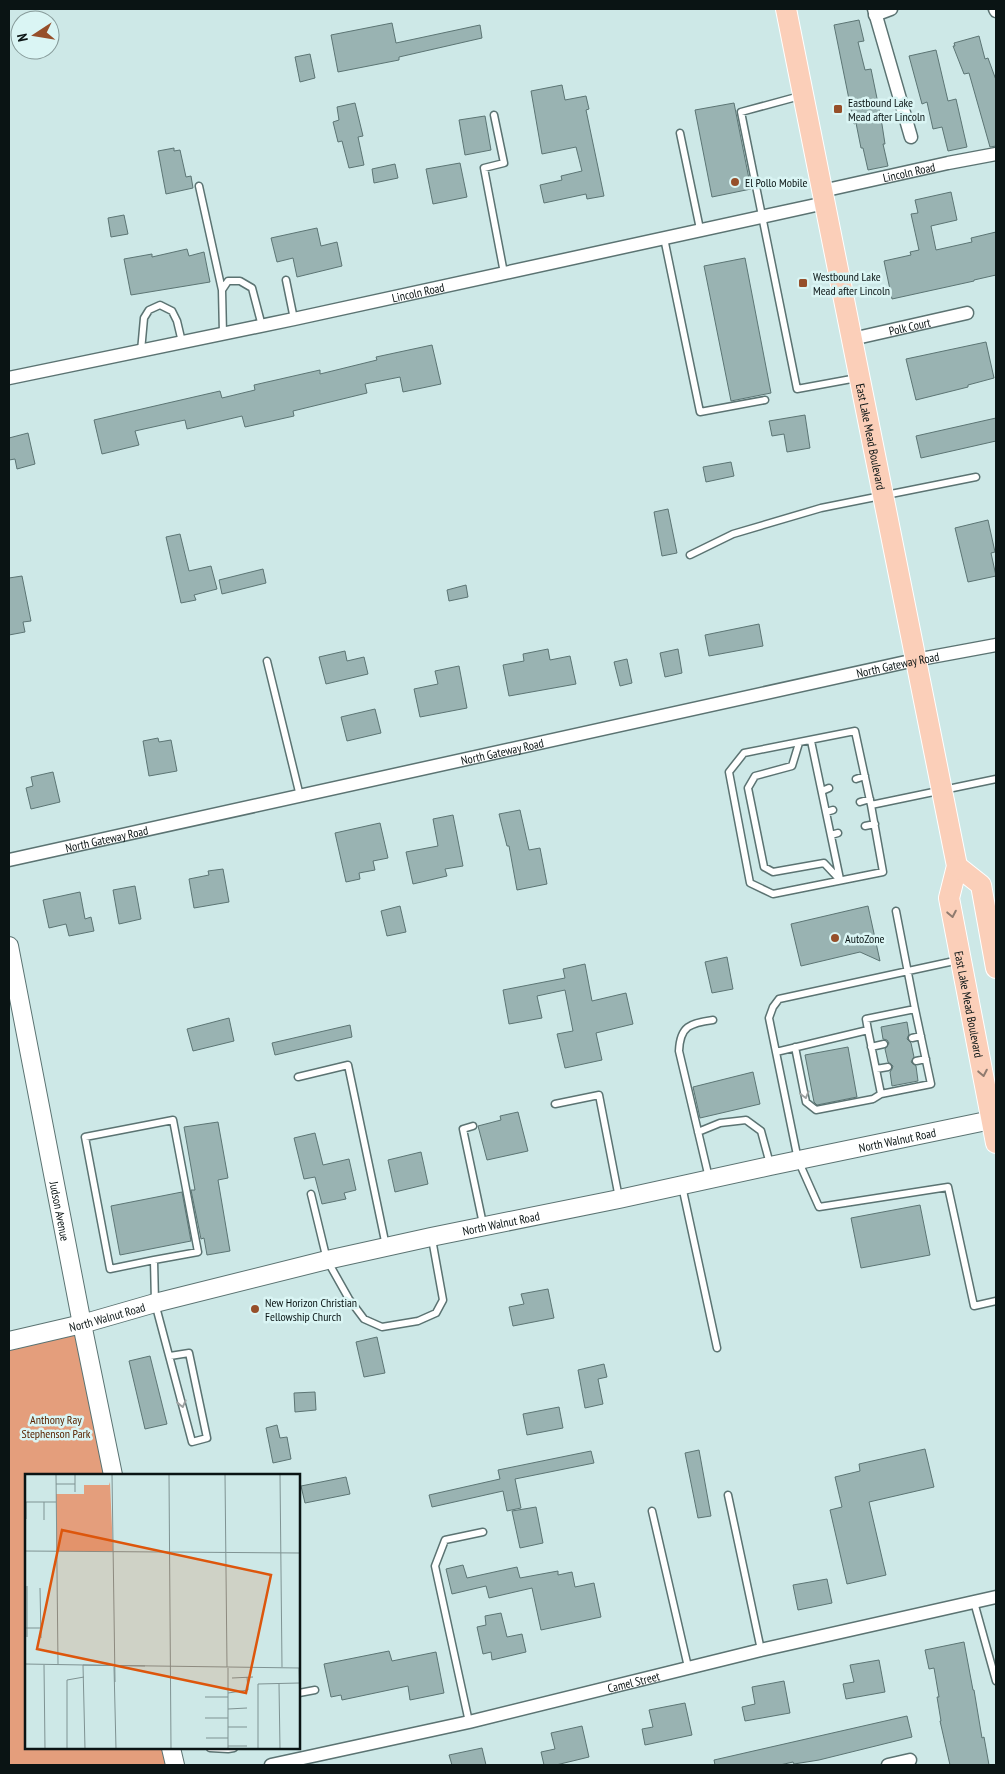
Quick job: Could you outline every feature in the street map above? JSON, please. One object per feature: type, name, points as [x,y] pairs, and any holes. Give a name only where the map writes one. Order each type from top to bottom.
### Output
[{"type":"main road","name":"East Lake Mead Boulevard","points":[[786,9],[942,790],[956,866],[949,898],[994,1120],[996,1143]]},
{"type":"main road","points":[[956,866],[981,885],[987,900],[994,939],[996,968]]},
{"type":"street","points":[[891,9],[875,12],[911,137]]},
{"type":"street","name":"Lincoln Road","points":[[9,378],[262,326],[761,216],[948,163],[996,154]]},
{"type":"street","name":"Polk Court","points":[[852,339],[967,313]]},
{"type":"street","name":"North Gateway Road","points":[[9,860],[916,660],[996,645]]},
{"type":"street","name":"Judson Avenue","points":[[9,946],[113,1474]]},
{"type":"street","name":"North Walnut Road","points":[[9,1341],[82,1324],[155,1303],[326,1260],[484,1225],[619,1199],[994,1120]]},
{"type":"street","name":"Camel Street","points":[[271,1765],[469,1722],[688,1667],[996,1597]]},
{"type":"street","points":[[171,1749],[175,1765]]},
{"type":"street","points":[[888,1765],[910,1760]]},
{"type":"lane","points":[[803,95],[741,112],[761,216],[797,389],[859,377]]},
{"type":"lane","points":[[494,114],[504,163],[484,168],[504,272]]},
{"type":"lane","points":[[680,133],[700,229]]},
{"type":"lane","points":[[199,186],[222,290],[223,334]]},
{"type":"lane","points":[[664,237],[700,412],[765,400]]},
{"type":"lane","points":[[286,280],[294,319]]},
{"type":"lane","points":[[222,290],[228,281],[240,281],[252,288],[262,326]]},
{"type":"lane","points":[[142,351],[144,318],[149,310],[160,306],[172,310],[182,342]]},
{"type":"lane","points":[[690,555],[733,534],[821,508],[976,477]]},
{"type":"lane","points":[[267,661],[300,796]]},
{"type":"lane","points":[[855,731],[871,802],[883,872],[773,894],[750,883],[729,772],[744,754],[798,743],[855,731]]},
{"type":"lane","points":[[811,740],[840,880]]},
{"type":"lane","points":[[798,743],[792,766],[755,776],[748,788],[764,868],[773,872],[824,863],[840,880]]},
{"type":"lane","points":[[856,779],[865,776]]},
{"type":"lane","points":[[860,802],[871,802],[942,790],[996,779]]},
{"type":"lane","points":[[822,791],[829,788]]},
{"type":"lane","points":[[826,812],[834,810]]},
{"type":"lane","points":[[866,826],[875,824]]},
{"type":"lane","points":[[831,835],[838,833]]},
{"type":"lane","points":[[795,1047],[806,1102],[816,1110],[873,1099],[881,1094],[931,1084],[896,911]]},
{"type":"lane","points":[[961,960],[779,999],[773,1007],[769,1018],[798,1160],[819,1206],[948,1187],[974,1306],[996,1301]]},
{"type":"lane","points":[[881,1094],[866,1020],[916,1009]]},
{"type":"lane","points":[[709,1179],[680,1060],[680,1042],[684,1030],[690,1024],[712,1020]]},
{"type":"lane","points":[[776,1052],[868,1030]]},
{"type":"lane","points":[[912,1038],[921,1036]]},
{"type":"lane","points":[[871,1047],[884,1044]]},
{"type":"lane","points":[[916,1061],[926,1059]]},
{"type":"lane","points":[[298,1077],[348,1065],[386,1247]]},
{"type":"lane","points":[[876,1069],[888,1067]]},
{"type":"lane","points":[[555,1104],[599,1095],[619,1199]]},
{"type":"lane","points":[[173,1120],[198,1252],[154,1260],[110,1269],[85,1137],[173,1120]]},
{"type":"lane","points":[[698,1132],[720,1123],[746,1120],[762,1131],[770,1166]]},
{"type":"lane","points":[[473,1126],[463,1129],[484,1225]]},
{"type":"lane","points":[[682,1185],[717,1348]]},
{"type":"lane","points":[[310,1194],[326,1260],[348,1299],[364,1319],[382,1328],[418,1321],[436,1313],[443,1300],[431,1237]]},
{"type":"lane","points":[[154,1260],[155,1303],[192,1442],[207,1438],[189,1353],[170,1356]]},
{"type":"lane","points":[[728,1495],[761,1650]]},
{"type":"lane","points":[[652,1511],[688,1667]]},
{"type":"lane","points":[[469,1722],[435,1566],[445,1540],[483,1532]]},
{"type":"lane","points":[[974,1602],[996,1681]]},
{"type":"lane","points":[[300,1693],[315,1690]]},
{"type":"green space","name":"Anthony Ray Stephenson Park","points":[[82,1324],[114,1474],[25,1474],[25,1749],[171,1749],[175,1765],[9,1765],[9,1341]]},
{"type":"building","points":[[859,20],[864,41],[858,42],[865,70],[871,69],[888,166],[868,170],[856,123],[854,124],[834,25]]},
{"type":"building","points":[[392,23],[396,43],[480,25],[482,38],[399,57],[399,60],[338,72],[331,35]]},
{"type":"building","points":[[979,36],[985,59],[988,58],[996,80],[996,146],[990,147],[969,73],[964,74],[953,46],[955,46],[954,43]]},
{"type":"building","points":[[936,50],[948,101],[956,99],[967,147],[948,151],[942,127],[933,129],[927,102],[922,104],[909,56]]},
{"type":"building","points":[[310,54],[315,78],[300,82],[295,57]]},
{"type":"building","points":[[562,85],[565,100],[586,96],[589,109],[586,110],[604,196],[587,199],[586,194],[544,203],[540,185],[562,180],[561,176],[582,171],[576,147],[542,154],[531,91]]},
{"type":"building","points":[[355,103],[363,136],[358,137],[364,165],[349,168],[342,141],[338,142],[333,122],[339,120],[337,107]]},
{"type":"building","points":[[734,103],[751,189],[712,197],[695,110]]},
{"type":"building","points":[[485,116],[491,150],[465,155],[459,120]]},
{"type":"building","points":[[174,148],[174,151],[180,150],[186,177],[191,176],[193,188],[166,194],[158,151]]},
{"type":"building","points":[[460,163],[467,197],[433,204],[426,169]]},
{"type":"building","points":[[395,164],[398,178],[374,183],[372,169]]},
{"type":"building","points":[[951,192],[957,220],[931,226],[936,250],[972,242],[971,238],[996,232],[996,275],[892,299],[884,261],[911,255],[910,252],[919,250],[911,214],[918,213],[915,200]]},
{"type":"building","points":[[124,215],[128,234],[111,237],[108,218]]},
{"type":"building","points":[[317,228],[321,246],[337,242],[342,266],[297,277],[293,258],[277,262],[271,238]]},
{"type":"building","points":[[187,249],[189,256],[204,252],[210,282],[131,295],[124,259],[152,254],[152,257]]},
{"type":"building","points":[[745,258],[771,393],[731,401],[704,266]]},
{"type":"building","points":[[986,342],[994,378],[968,385],[968,387],[916,400],[906,359]]},
{"type":"building","points":[[432,345],[441,384],[403,392],[400,377],[365,384],[367,393],[293,411],[294,416],[245,427],[242,416],[187,429],[185,420],[135,431],[139,445],[102,454],[94,420],[220,391],[222,398],[255,390],[254,385],[320,370],[320,374],[377,360],[376,357]]},
{"type":"building","points":[[805,415],[810,448],[787,452],[784,434],[772,436],[769,421]]},
{"type":"building","points":[[996,418],[996,441],[921,458],[916,436]]},
{"type":"building","points":[[28,433],[35,464],[17,469],[15,459],[9,460],[9,438]]},
{"type":"building","points":[[731,462],[734,476],[706,482],[703,467]]},
{"type":"building","points":[[668,509],[677,553],[662,556],[654,512]]},
{"type":"building","points":[[988,520],[995,552],[991,553],[996,576],[968,582],[955,528]]},
{"type":"building","points":[[180,534],[189,571],[211,566],[217,589],[194,595],[196,600],[181,603],[166,537]]},
{"type":"building","points":[[263,569],[266,583],[222,594],[219,580]]},
{"type":"building","points":[[22,576],[31,621],[23,622],[25,632],[9,635],[9,578]]},
{"type":"building","points":[[466,585],[468,597],[449,601],[447,590]]},
{"type":"building","points":[[759,624],[763,646],[709,656],[705,635]]},
{"type":"building","points":[[548,649],[550,660],[570,656],[576,684],[509,696],[503,665],[524,661],[523,654]]},
{"type":"building","points":[[678,649],[682,673],[665,677],[660,653]]},
{"type":"building","points":[[345,651],[347,661],[364,657],[368,674],[326,684],[319,657]]},
{"type":"building","points":[[627,659],[632,683],[620,686],[614,662]]},
{"type":"building","points":[[459,666],[467,708],[420,717],[414,689],[438,684],[435,671]]},
{"type":"building","points":[[375,709],[381,733],[347,741],[341,717]]},
{"type":"building","points":[[158,738],[159,742],[171,740],[177,771],[149,776],[143,741]]},
{"type":"building","points":[[53,772],[60,802],[31,809],[26,788],[33,786],[31,777]]},
{"type":"building","points":[[520,810],[529,850],[540,848],[547,884],[517,890],[509,846],[507,846],[499,814]]},
{"type":"building","points":[[453,815],[463,866],[445,869],[447,876],[413,884],[406,852],[438,846],[433,819]]},
{"type":"building","points":[[380,823],[388,858],[373,861],[375,870],[359,873],[360,879],[346,882],[335,833]]},
{"type":"building","points":[[223,869],[229,902],[194,908],[189,879],[209,875],[208,871]]},
{"type":"building","points":[[135,886],[141,919],[119,924],[113,890]]},
{"type":"building","points":[[80,892],[85,919],[91,917],[94,931],[69,936],[66,924],[49,928],[43,900]]},
{"type":"building","points":[[400,906],[406,932],[387,936],[381,911]]},
{"type":"building","name":"AutoZone","points":[[868,906],[880,961],[860,952],[801,966],[791,924]]},
{"type":"building","points":[[727,957],[733,989],[712,993],[705,962]]},
{"type":"building","points":[[585,964],[592,1001],[626,993],[633,1024],[596,1033],[602,1060],[565,1068],[557,1034],[573,1031],[565,990],[537,996],[542,1018],[509,1024],[503,990],[565,978],[563,969]]},
{"type":"building","points":[[229,1018],[234,1041],[193,1051],[187,1029]]},
{"type":"building","points":[[907,1022],[909,1034],[907,1039],[911,1043],[914,1057],[911,1062],[916,1066],[918,1081],[892,1086],[890,1072],[893,1066],[888,1062],[885,1049],[889,1043],[883,1039],[881,1027]]},
{"type":"building","points":[[350,1025],[352,1037],[275,1055],[272,1043]]},
{"type":"building","points":[[848,1047],[857,1097],[817,1105],[814,1102],[805,1055]]},
{"type":"building","points":[[753,1072],[760,1104],[700,1118],[693,1087]]},
{"type":"building","points":[[518,1112],[528,1151],[487,1160],[478,1126],[501,1120],[500,1116]]},
{"type":"building","points":[[218,1122],[228,1178],[218,1180],[230,1251],[207,1255],[204,1238],[201,1239],[191,1190],[195,1190],[184,1127]]},
{"type":"building","points":[[315,1133],[323,1165],[349,1159],[356,1190],[344,1193],[346,1199],[322,1204],[315,1177],[304,1179],[294,1138]]},
{"type":"building","points":[[421,1152],[428,1184],[395,1192],[388,1160]]},
{"type":"building","points":[[182,1192],[191,1241],[120,1255],[111,1206]]},
{"type":"building","points":[[920,1205],[930,1255],[861,1268],[851,1218]]},
{"type":"building","points":[[548,1289],[554,1318],[513,1326],[509,1307],[524,1304],[521,1294]]},
{"type":"building","points":[[377,1337],[385,1373],[364,1377],[356,1342]]},
{"type":"building","points":[[150,1356],[167,1424],[145,1429],[129,1361]]},
{"type":"building","points":[[604,1364],[607,1377],[598,1379],[603,1404],[585,1408],[578,1370]]},
{"type":"building","points":[[315,1392],[316,1410],[295,1412],[294,1393]]},
{"type":"building","points":[[559,1407],[563,1428],[527,1435],[523,1414]]},
{"type":"building","points":[[277,1425],[280,1438],[287,1437],[291,1459],[273,1463],[266,1428]]},
{"type":"building","points":[[925,1449],[934,1487],[869,1502],[886,1575],[847,1584],[830,1510],[842,1507],[835,1477],[860,1471],[859,1464]]},
{"type":"building","points":[[699,1450],[711,1516],[698,1518],[685,1453]]},
{"type":"building","points":[[591,1451],[594,1463],[515,1479],[521,1508],[507,1511],[503,1491],[432,1507],[429,1495],[500,1479],[498,1470]]},
{"type":"building","points":[[346,1477],[350,1494],[305,1503],[301,1486]]},
{"type":"building","points":[[536,1507],[543,1543],[520,1548],[512,1511]]},
{"type":"building","points":[[463,1565],[467,1578],[517,1567],[520,1578],[558,1571],[558,1575],[572,1572],[575,1587],[594,1583],[601,1617],[541,1630],[532,1588],[489,1598],[486,1586],[452,1594],[446,1569]]},
{"type":"building","points":[[827,1579],[832,1603],[798,1610],[793,1585]]},
{"type":"building","points":[[501,1613],[507,1637],[522,1634],[526,1652],[492,1660],[491,1652],[483,1654],[477,1627],[486,1625],[485,1616]]},
{"type":"building","points":[[964,1642],[989,1765],[950,1765],[940,1721],[937,1697],[939,1697],[934,1668],[929,1669],[925,1650]]},
{"type":"building","points":[[389,1651],[392,1661],[436,1652],[444,1693],[410,1700],[408,1686],[342,1700],[341,1695],[331,1697],[324,1664]]},
{"type":"building","points":[[879,1660],[885,1692],[846,1699],[843,1684],[854,1682],[850,1665]]},
{"type":"building","points":[[784,1681],[790,1713],[745,1721],[742,1707],[755,1704],[752,1687]]},
{"type":"building","points":[[685,1703],[692,1735],[645,1745],[642,1729],[653,1727],[649,1710]]},
{"type":"building","points":[[907,1716],[912,1737],[819,1760],[794,1764],[793,1762],[780,1765],[715,1765],[714,1760]]},
{"type":"building","points":[[582,1726],[589,1757],[556,1765],[544,1765],[541,1752],[555,1749],[551,1733]]},
{"type":"building","points":[[482,1748],[486,1765],[452,1765],[449,1755]]},
{"type":"place","name":"Eastbound Lake Mead after Lincoln","points":[[838,109]]},
{"type":"place","name":"El Pollo Mobile","points":[[735,182]]},
{"type":"place","name":"Westbound Lake Mead after Lincoln","points":[[803,283]]},
{"type":"place","name":"AutoZone","points":[[835,938]]},
{"type":"place","name":"New Horizon Christian Fellowship Church","points":[[255,1309]]}]
